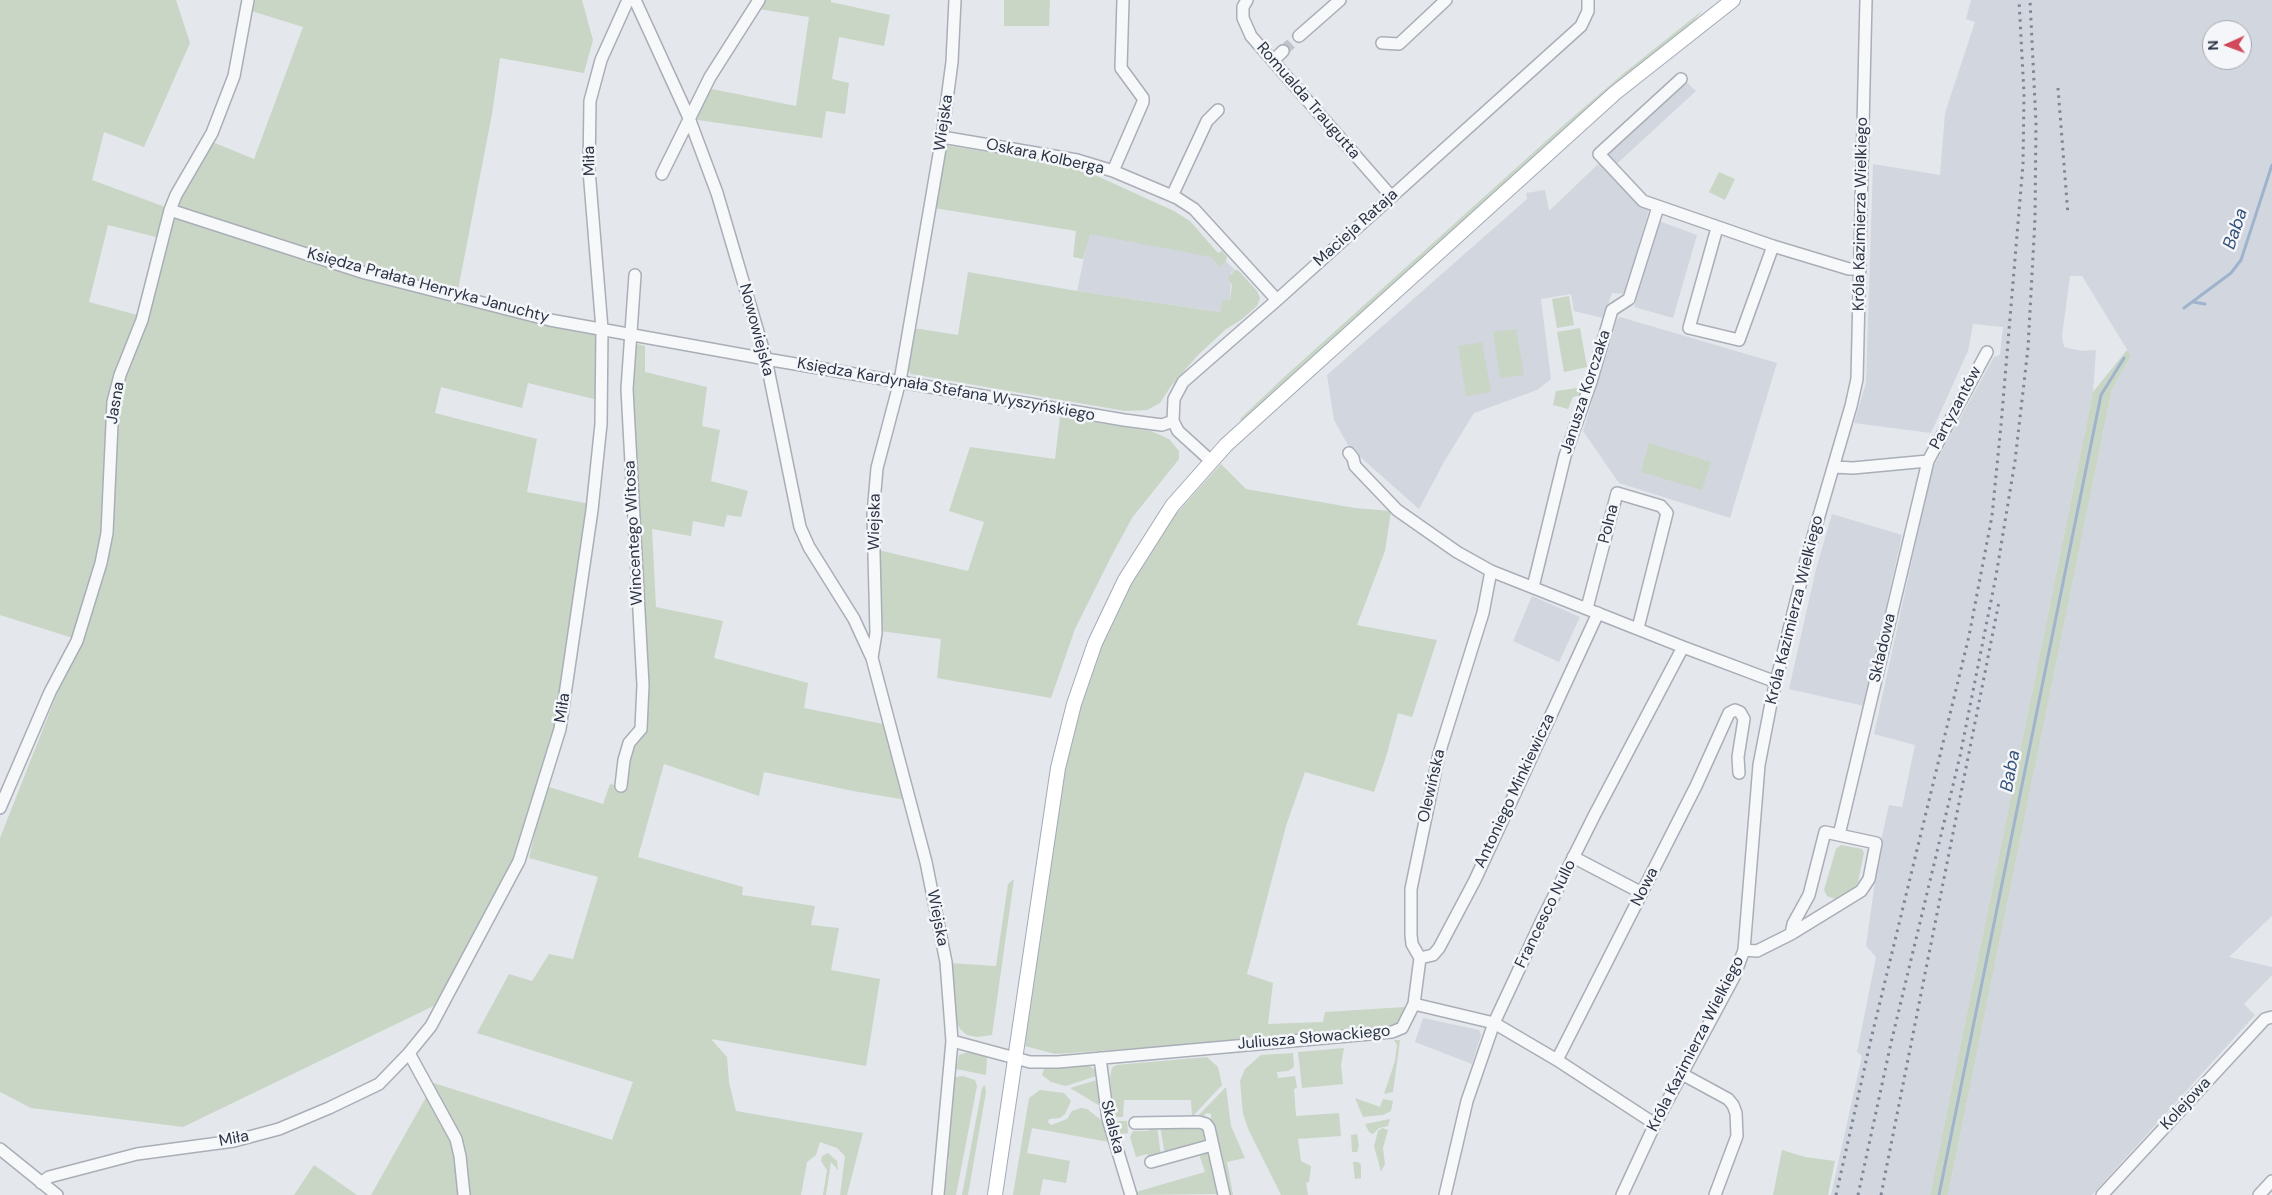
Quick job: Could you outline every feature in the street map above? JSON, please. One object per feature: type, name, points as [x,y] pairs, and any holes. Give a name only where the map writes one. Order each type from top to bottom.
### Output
[{"type":"main road","points":[[1690,33],[1717,0]]},
{"type":"main road","points":[[995,1195],[1017,1058],[1048,827],[1058,768],[1074,704],[1096,643],[1125,580],[1172,506],[1211,461],[1269,406],[1615,93],[1733,0]]},
{"type":"street","name":"Jasna","points":[[0,808],[50,692],[77,641],[101,563],[107,533],[113,402],[120,374],[142,320],[170,210],[176,195],[212,133],[234,76],[248,0]]},
{"type":"street","name":"Miła","points":[[42,1183],[49,1177],[137,1154],[234,1141],[279,1129],[329,1108],[378,1084],[409,1054],[431,1026],[519,861],[560,729],[599,453],[602,329],[589,170],[590,101],[601,60],[628,0]]},
{"type":"street","name":"Nowowiejska","points":[[635,0],[689,118],[717,193],[766,359],[800,527],[809,547],[854,619],[872,658]]},
{"type":"street","points":[[662,174],[710,77],[759,0]]},
{"type":"street","name":"Wiejska","points":[[938,1195],[952,1041],[946,962],[926,862],[888,725],[872,658],[876,633],[873,514],[878,468],[900,381],[942,137],[952,62],[955,0]]},
{"type":"street","points":[[1113,171],[1143,102],[1143,98],[1121,68],[1123,0]]},
{"type":"street","name":"Romualda Traugutta","points":[[1247,0],[1243,7],[1245,27],[1250,36],[1391,196]]},
{"type":"street","points":[[1299,36],[1340,0]]},
{"type":"street","points":[[1382,43],[1399,44],[1446,0]]},
{"type":"street","name":"Macieja Rataja","points":[[1173,420],[1174,399],[1183,382],[1277,300],[1581,26],[1588,11],[1588,0]]},
{"type":"street","name":"Króla Kazimierza Wielkiego","points":[[1622,1195],[1654,1124],[1734,976],[1744,950],[1759,765],[1776,682],[1807,557],[1834,466],[1857,377],[1866,0]]},
{"type":"street","points":[[1273,61],[1283,51]]},
{"type":"street","points":[[1681,79],[1599,154],[1643,201],[1716,228],[1773,246],[1849,269],[1860,269]]},
{"type":"street","points":[[1172,196],[1207,121],[1218,110]]},
{"type":"street","name":"Oskara Kolberga","points":[[942,137],[1077,160],[1113,171],[1172,196],[1194,209],[1277,300]]},
{"type":"street","name":"Janusza Korczaka","points":[[1533,587],[1565,456],[1591,382],[1612,310],[1629,299],[1658,207]]},
{"type":"street","name":"Księdza Prałata Henryka Januchty","points":[[170,210],[365,272],[541,317],[602,329]]},
{"type":"street","points":[[1716,228],[1689,328],[1739,340],[1773,246]]},
{"type":"street","name":"Wincentego Witosa","points":[[621,786],[624,760],[629,743],[640,729],[643,686],[627,408],[635,275]]},
{"type":"street","points":[[602,329],[631,335]]},
{"type":"street","name":"Księdza Kardynała Stefana Wyszyńskiego","points":[[631,335],[1124,420],[1162,425],[1173,420]]},
{"type":"street","name":"Partyzantów","points":[[1834,466],[1852,468],[1928,461],[1986,352]]},
{"type":"street","points":[[1173,420],[1178,431],[1211,461]]},
{"type":"street","points":[[1349,453],[1353,458],[1355,466],[1396,510],[1457,552],[1491,571],[1776,682]]},
{"type":"street","name":"Składowa","points":[[1839,835],[1917,500],[1928,461]]},
{"type":"street","name":"Polna","points":[[1592,610],[1616,493],[1661,506],[1667,513],[1638,628]]},
{"type":"street","name":"Olewińska","points":[[1414,1004],[1420,958],[1412,944],[1409,906],[1420,839],[1439,754],[1483,613],[1491,571]]},
{"type":"street","name":"Antoniego Minkiewicza","points":[[1420,958],[1433,955],[1439,948],[1474,880],[1592,610]]},
{"type":"street","name":"Francesco Nullo","points":[[1444,1195],[1467,1101],[1494,1023],[1573,857],[1683,647]]},
{"type":"street","name":"Nowa","points":[[1557,1060],[1696,786],[1729,713],[1735,710],[1740,712],[1744,719],[1738,756],[1739,774]]},
{"type":"street","points":[[1744,950],[1757,951],[1791,934],[1861,892],[1869,880],[1876,843],[1825,832],[1809,895],[1793,924],[1791,934]]},
{"type":"street","points":[[1573,857],[1642,893]]},
{"type":"street","points":[[1414,1004],[1494,1023],[1557,1060],[1654,1124]]},
{"type":"street","name":"Juliusza Słowackiego","points":[[952,1041],[1030,1062],[1058,1062],[1392,1032],[1402,1028],[1414,1004]]},
{"type":"street","name":"Kolejowa","points":[[2102,1195],[2265,1019],[2272,1017]]},
{"type":"street","points":[[409,1054],[456,1139],[460,1156],[464,1195]]},
{"type":"street","name":"Skalska","points":[[1100,1058],[1108,1119],[1131,1195]]},
{"type":"street","points":[[1682,1074],[1728,1099],[1736,1113],[1737,1136],[1715,1195]]},
{"type":"street","name":"Skalska","points":[[1135,1123],[1199,1122],[1206,1124],[1209,1128],[1224,1195]]},
{"type":"street","points":[[1151,1162],[1212,1146]]},
{"type":"street","points":[[0,1150],[57,1195]]},
{"type":"street","points":[[2259,1195],[2272,1181]]},
{"type":"shaded area","points":[[1971,0],[2272,0],[2272,916],[2229,957],[2272,967],[2272,975],[2244,1004],[2255,1015],[2092,1195],[1948,1195],[2112,389],[2131,356],[2082,276],[2070,276],[2062,336],[2064,347],[2082,351],[2096,350],[2093,392],[1930,1195],[1831,1195],[1862,1056],[1857,1052],[1876,957],[1866,946],[1881,840],[1889,805],[1902,807],[1915,745],[1874,734],[1932,469],[1994,357],[2000,355],[2003,327],[1973,324],[1968,351],[1931,433],[1854,423],[1866,383],[1873,164],[1940,175],[1945,113],[1975,22],[1966,19]]},
{"type":"shaded area","points":[[1685,81],[1696,91],[1608,172],[1638,205],[1649,210],[1625,294],[1612,293],[1603,318],[1574,311],[1571,294],[1541,299],[1551,379],[1537,390],[1474,413],[1444,462],[1419,509],[1349,447],[1334,420],[1327,375],[1527,199],[1526,193],[1545,190],[1549,211]]},
{"type":"shaded area","points":[[1659,221],[1697,235],[1673,318],[1634,307]]},
{"type":"shaded area","points":[[1089,233],[1218,254],[1235,270],[1231,273],[1230,302],[1221,312],[1077,291]]},
{"type":"shaded area","points":[[1620,317],[1777,363],[1730,518],[1619,483],[1583,431],[1617,320]]},
{"type":"shaded area","points":[[1832,514],[1902,535],[1864,706],[1789,689],[1816,569]]},
{"type":"shaded area","points":[[1532,596],[1580,617],[1559,662],[1513,641]]},
{"type":"shaded area","points":[[1423,1018],[1479,1030],[1481,1035],[1472,1064],[1415,1042]]},
{"type":"green space","points":[[0,0],[176,0],[190,43],[144,147],[104,132],[92,180],[168,208],[160,238],[108,225],[89,302],[141,316],[116,375],[99,560],[76,639],[0,615]]},
{"type":"green space","points":[[247,0],[582,0],[593,40],[584,73],[500,58],[492,114],[457,295],[598,326],[598,400],[528,383],[522,408],[441,387],[435,413],[537,439],[527,492],[590,504],[556,726],[516,857],[448,999],[183,1127],[31,1108],[0,1092],[0,838],[65,673],[103,568],[115,412],[179,194],[210,141],[254,159],[303,27],[245,9]]},
{"type":"green space","points":[[758,0],[831,0],[831,2],[890,15],[884,46],[839,37],[832,79],[849,83],[845,114],[826,111],[822,138],[691,119],[707,88],[796,106],[809,17],[752,8]]},
{"type":"green space","points":[[1004,0],[1050,0],[1049,26],[1004,26]]},
{"type":"green space","points":[[1703,10],[1691,24],[1645,61],[1242,421],[1240,419],[1566,123],[1624,73]]},
{"type":"green space","points":[[943,145],[1075,166],[1174,211],[1190,221],[1218,253],[1222,251],[1227,257],[1226,261],[1220,267],[1211,257],[1090,234],[1083,259],[1073,257],[1076,231],[934,208]]},
{"type":"green space","points":[[1719,172],[1735,179],[1725,200],[1709,192]]},
{"type":"green space","points":[[1235,270],[1238,270],[1257,291],[1260,298],[1257,306],[1241,320],[1226,329],[1198,355],[1171,386],[1160,403],[1147,410],[1125,411],[911,374],[907,368],[913,328],[958,335],[968,272],[1077,291],[1220,312],[1223,300],[1230,301],[1232,285],[1228,278]]},
{"type":"green space","points":[[1569,296],[1574,325],[1557,328],[1552,299]]},
{"type":"green space","points":[[1580,328],[1587,367],[1564,372],[1557,332]]},
{"type":"green space","points":[[1516,329],[1524,375],[1500,378],[1493,332]]},
{"type":"green space","points":[[1482,342],[1491,392],[1466,396],[1458,346]]},
{"type":"green space","points":[[637,344],[645,346],[645,372],[707,387],[702,426],[720,430],[711,481],[748,491],[741,517],[727,515],[724,527],[693,521],[691,536],[652,529],[656,607],[723,621],[714,658],[808,683],[804,708],[883,724],[906,800],[764,772],[759,796],[664,764],[638,857],[743,887],[742,895],[815,906],[811,925],[839,928],[831,970],[880,979],[866,1066],[711,1039],[727,1057],[729,1082],[736,1111],[863,1133],[847,1195],[840,1195],[845,1156],[837,1148],[820,1142],[816,1155],[807,1162],[801,1195],[371,1195],[434,1083],[612,1140],[633,1082],[477,1033],[509,974],[532,981],[549,954],[573,959],[598,877],[529,858],[546,786],[603,804],[610,784],[625,788],[628,762],[636,745],[644,736],[647,680],[645,614],[631,421],[633,352]]},
{"type":"green space","points":[[2127,350],[2131,356],[2112,389],[1948,1195],[1930,1195],[2093,392]]},
{"type":"green space","points":[[1584,387],[1581,395],[1573,397],[1568,409],[1553,405],[1556,391]]},
{"type":"green space","points":[[1060,417],[1151,431],[1169,439],[1179,451],[1179,459],[1132,518],[1112,555],[1075,629],[1051,698],[937,678],[941,639],[880,631],[878,550],[968,571],[984,522],[949,511],[970,447],[1055,459]]},
{"type":"green space","points":[[1649,443],[1711,462],[1702,490],[1641,472]]},
{"type":"green space","points":[[1221,464],[1246,489],[1355,508],[1391,511],[1385,551],[1357,625],[1437,640],[1412,717],[1398,713],[1374,792],[1305,772],[1286,826],[1247,974],[1273,983],[1268,1024],[1323,1022],[1325,1012],[1405,1007],[1400,1024],[1226,1042],[1055,1054],[1025,1046],[1036,945],[1062,771],[1099,645],[1134,574],[1176,514]]},
{"type":"green space","points":[[1841,845],[1862,849],[1864,853],[1858,882],[1851,893],[1835,899],[1827,896],[1824,890],[1836,849]]},
{"type":"green space","points":[[1014,879],[992,1035],[977,1037],[967,1035],[960,1029],[954,1018],[950,963],[996,966],[1008,884]]},
{"type":"green space","points":[[1394,1040],[1400,1040],[1393,1092],[1384,1094],[1395,1061],[1397,1045]]},
{"type":"green space","points":[[1344,1048],[1341,1065],[1343,1084],[1302,1088],[1298,1052]]},
{"type":"green space","points":[[974,1050],[981,1052],[987,1058],[986,1075],[956,1069],[959,1055]]},
{"type":"green space","points":[[1293,1053],[1294,1067],[1288,1071],[1277,1072],[1278,1078],[1295,1076],[1297,1088],[1294,1089],[1296,1116],[1339,1113],[1341,1136],[1298,1139],[1301,1161],[1311,1166],[1309,1182],[1306,1183],[1308,1195],[1281,1195],[1249,1131],[1243,1114],[1240,1081],[1245,1069],[1261,1055]]},
{"type":"green space","points":[[1207,1057],[1218,1067],[1222,1085],[1192,1117],[1191,1100],[1124,1100],[1123,1117],[1114,1117],[1110,1077],[1112,1068],[1116,1065]]},
{"type":"green space","points":[[1087,1064],[1095,1070],[1096,1076],[1066,1086],[1051,1082],[1042,1075],[1044,1069],[1049,1067]]},
{"type":"green space","points":[[963,1076],[975,1080],[977,1086],[956,1195],[944,1195],[949,1160],[946,1155],[953,1085],[955,1077]]},
{"type":"green space","points":[[1097,1080],[1100,1106],[1070,1088]]},
{"type":"green space","points":[[985,1085],[986,1092],[968,1195],[962,1195],[982,1088]]},
{"type":"green space","points":[[1226,1087],[1231,1126],[1245,1158],[1227,1162],[1233,1195],[1226,1195],[1211,1126],[1211,1114],[1206,1113],[1202,1119],[1195,1119]]},
{"type":"green space","points":[[1040,1090],[1064,1093],[1071,1101],[1065,1114],[1060,1118],[1049,1119],[1048,1122],[1051,1125],[1067,1119],[1072,1111],[1081,1108],[1087,1109],[1100,1119],[1105,1127],[1109,1142],[1032,1128],[1027,1153],[1070,1161],[1066,1183],[1043,1179],[1040,1195],[1013,1195],[1029,1098]]},
{"type":"green space","points":[[1355,1098],[1380,1107],[1383,1099],[1393,1101],[1391,1111],[1383,1115],[1363,1117]]},
{"type":"green space","points":[[1390,1119],[1388,1126],[1379,1128],[1373,1134],[1369,1132],[1365,1124]]},
{"type":"green space","points":[[1116,1121],[1127,1121],[1128,1133],[1121,1134]]},
{"type":"green space","points":[[1152,1126],[1157,1126],[1161,1156],[1151,1158],[1147,1154],[1136,1157],[1130,1137],[1133,1131],[1148,1131]]},
{"type":"green space","points":[[1160,1126],[1203,1126],[1206,1142],[1165,1155]]},
{"type":"green space","points":[[1382,1128],[1388,1130],[1383,1148],[1385,1164],[1381,1172],[1374,1146],[1378,1131]]},
{"type":"green space","points":[[1357,1134],[1359,1146],[1357,1152],[1352,1152],[1351,1135]]},
{"type":"green space","points":[[1782,1150],[1805,1157],[1835,1161],[1828,1195],[1773,1195]]},
{"type":"green space","points":[[1210,1151],[1219,1191],[1217,1194],[1137,1195],[1136,1192],[1205,1172],[1199,1154]]},
{"type":"green space","points":[[828,1153],[837,1161],[838,1170],[831,1162],[826,1195],[823,1195],[827,1170],[821,1161],[822,1156]]},
{"type":"green space","points":[[1353,1162],[1358,1162],[1361,1165],[1361,1178],[1355,1179]]},
{"type":"green space","points":[[314,1165],[357,1195],[294,1195]]},
{"type":"waterway","name":"Baba","points":[[2184,308],[2231,273],[2241,260],[2272,165]]},
{"type":"waterway","points":[[2193,302],[2205,304]]},
{"type":"waterway","name":"Baba","points":[[1939,1195],[2101,395],[2124,358]]},
{"type":"tunnel","points":[[1283,51],[1299,36]]},
{"type":"railway","points":[[1836,1195],[1871,1039],[1969,636],[1992,516],[2023,164],[2024,94],[2019,0]]},
{"type":"railway","points":[[1858,1195],[1891,1043],[1960,756],[1996,576],[2015,461],[2028,348],[2035,219],[2036,123],[2030,0]]},
{"type":"railway","points":[[2058,88],[2068,215]]},
{"type":"railway","points":[[1881,1195],[1999,602]]}]
